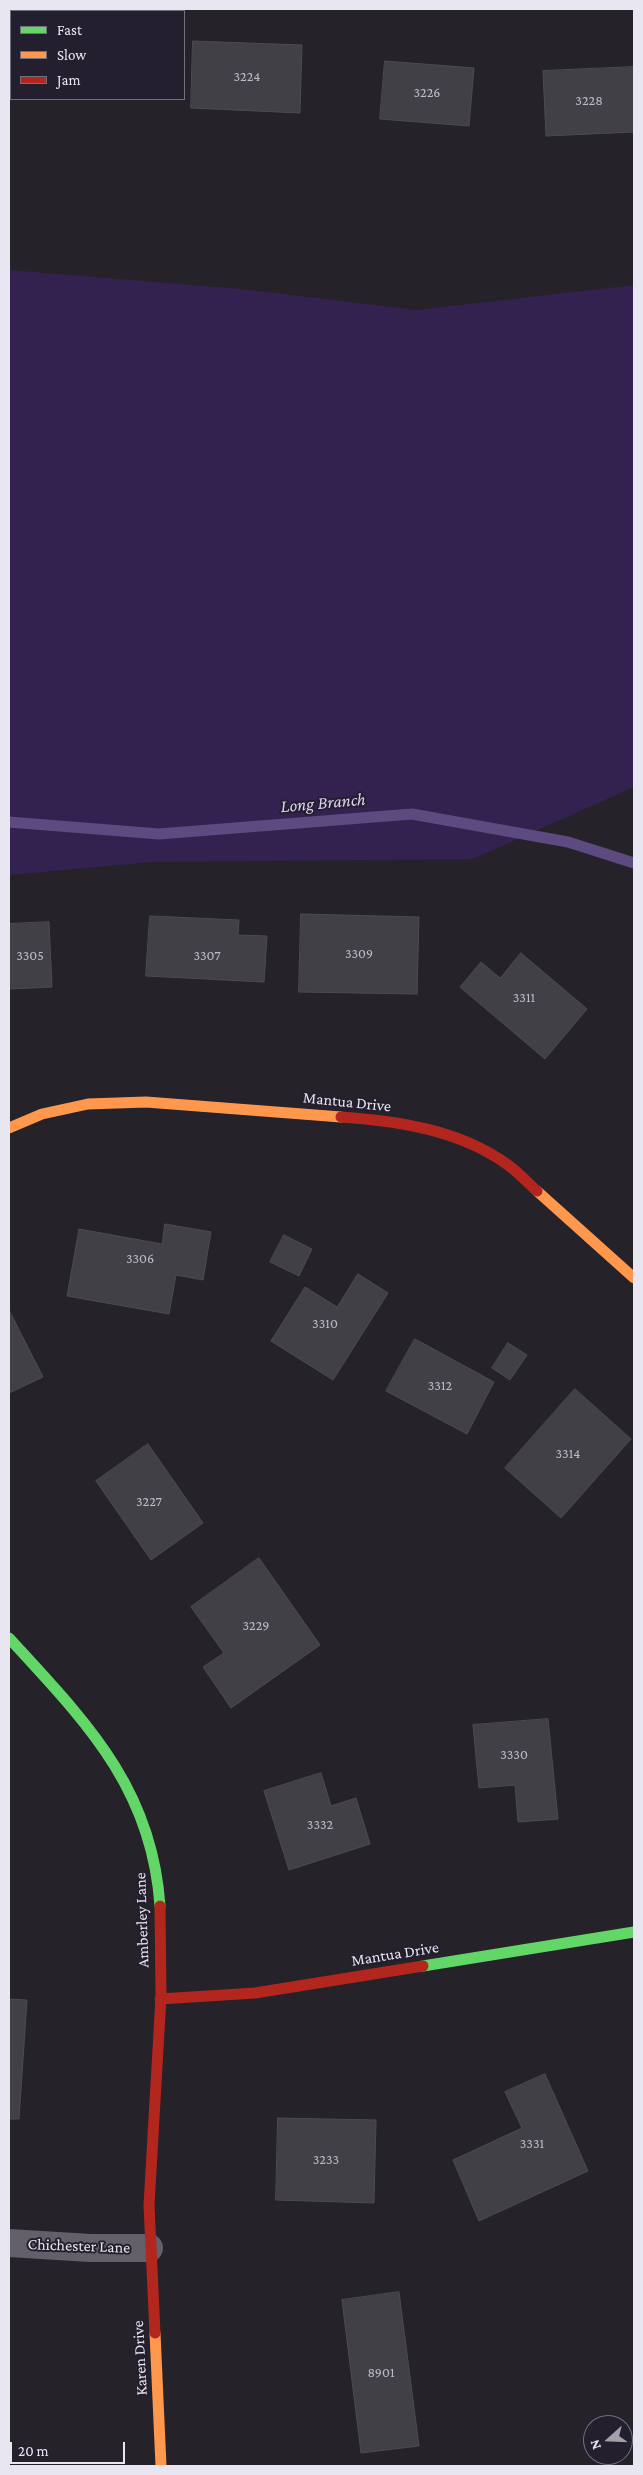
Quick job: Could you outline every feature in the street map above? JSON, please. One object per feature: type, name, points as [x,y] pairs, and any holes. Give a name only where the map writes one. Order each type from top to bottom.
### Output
[{"type":"street","name":"Mantua Drive","points":[[9,1128],[42,1114],[88,1104],[146,1102],[344,1116],[415,1125],[463,1140],[508,1165],[634,1278]]},
{"type":"street","name":"Amberley Lane","points":[[9,1638],[61,1696],[114,1762],[140,1811],[155,1861],[159,1885],[160,1999],[149,2186],[149,2248]]},
{"type":"street","name":"Mantua Drive","points":[[160,1999],[255,1993],[634,1932]]},
{"type":"street","name":"Chichester Lane","points":[[9,2244],[90,2248],[149,2248]]},
{"type":"street","name":"Karen Drive","points":[[149,2248],[156,2345],[161,2466]]},
{"type":"shaded area","points":[[9,270],[241,289],[417,310],[634,285],[634,787],[473,859],[152,862],[9,875]]},
{"type":"building","points":[[193,41],[302,45],[300,113],[191,108]]},
{"type":"building","points":[[385,61],[474,68],[469,126],[380,119]]},
{"type":"building","points":[[634,67],[634,132],[546,136],[543,71]]},
{"type":"building","points":[[301,914],[419,917],[417,994],[299,992]]},
{"type":"building","points":[[150,916],[239,920],[238,935],[267,936],[264,982],[146,976]]},
{"type":"building","points":[[49,922],[52,987],[9,989],[9,924]]},
{"type":"building","points":[[521,953],[587,1009],[545,1059],[460,987],[481,962],[500,978]]},
{"type":"building","points":[[165,1224],[211,1232],[203,1280],[176,1275],[169,1314],[67,1296],[79,1229],[162,1244]]},
{"type":"building","points":[[284,1235],[312,1249],[299,1276],[270,1262]]},
{"type":"building","points":[[358,1274],[388,1293],[333,1380],[271,1341],[305,1287],[337,1307]]},
{"type":"building","points":[[9,1310],[43,1377],[9,1393]]},
{"type":"building","points":[[415,1339],[494,1382],[467,1434],[386,1391]]},
{"type":"building","points":[[508,1343],[527,1355],[510,1380],[492,1368]]},
{"type":"building","points":[[575,1389],[631,1439],[561,1518],[505,1468]]},
{"type":"building","points":[[148,1444],[203,1523],[151,1560],[96,1481]]},
{"type":"building","points":[[259,1558],[320,1645],[231,1708],[203,1667],[224,1653],[191,1607]]},
{"type":"building","points":[[548,1719],[558,1819],[518,1822],[515,1785],[479,1788],[473,1725]]},
{"type":"building","points":[[321,1773],[331,1806],[356,1798],[370,1844],[289,1870],[264,1791]]},
{"type":"building","points":[[9,1999],[27,2000],[19,2119],[9,2119]]},
{"type":"building","points":[[545,2074],[588,2171],[479,2221],[453,2160],[522,2128],[505,2092]]},
{"type":"building","points":[[278,2118],[376,2120],[374,2203],[276,2200]]},
{"type":"building","points":[[399,2292],[419,2446],[361,2453],[342,2300]]},
{"type":"waterway","name":"Long Branch","points":[[9,822],[159,834],[412,814],[568,842],[634,863]]},
{"type":"traffic: fast","points":[[9,1638],[64,1698],[88,1728],[110,1758],[129,1791],[144,1826],[154,1864],[160,1906]]},
{"type":"traffic: fast","points":[[423,1966],[634,1932]]},
{"type":"traffic: slow","points":[[9,1128],[42,1114],[88,1104],[146,1102],[341,1117]]},
{"type":"traffic: slow","points":[[537,1191],[634,1278]]},
{"type":"traffic: slow","points":[[155,2333],[161,2466]]},
{"type":"traffic: jam","points":[[341,1117],[385,1121],[449,1135],[489,1153],[512,1168],[537,1191]]},
{"type":"traffic: jam","points":[[155,2333],[149,2205],[161,1997],[160,1906]]},
{"type":"traffic: jam","points":[[160,1999],[255,1993],[423,1966]]}]
